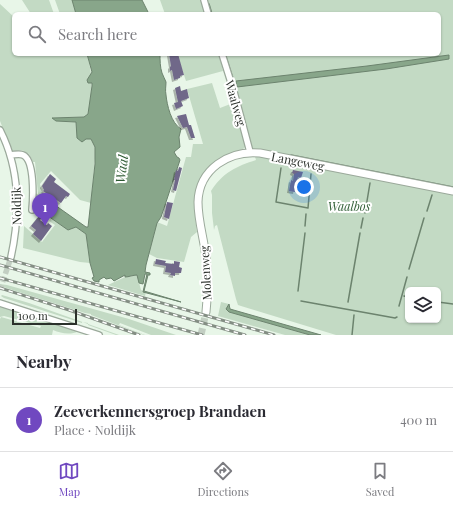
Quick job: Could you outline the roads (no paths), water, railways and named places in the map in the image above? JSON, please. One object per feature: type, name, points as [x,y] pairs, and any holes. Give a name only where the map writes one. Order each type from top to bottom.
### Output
[{"type":"main road","name":"Langeweg","points":[[202,233],[198,203],[204,180],[214,167],[227,158],[242,153],[250,152],[453,191]]},
{"type":"main road","name":"Molenweg","points":[[202,233],[207,276],[206,312]]},
{"type":"street","points":[[204,0],[207,12]]},
{"type":"street","name":"Waalweg","points":[[223,56],[250,152]]},
{"type":"street","name":"Noldijk","points":[[0,130],[10,155],[18,213],[11,257]]},
{"type":"street","name":"Noldijk","points":[[10,155],[22,154],[26,156],[30,164],[34,197],[32,210]]},
{"type":"street","points":[[0,303],[99,335]]},
{"type":"water","points":[[72,0],[142,0],[148,12],[75,12]]},
{"type":"water","points":[[449,55],[449,59],[386,69],[237,87],[236,81],[367,66]]},
{"type":"water","name":"Waal","points":[[88,56],[160,56],[161,71],[166,82],[166,93],[169,109],[175,123],[181,129],[179,137],[180,147],[174,152],[180,160],[161,217],[157,223],[146,265],[145,272],[150,273],[150,275],[148,275],[144,291],[181,302],[143,292],[147,274],[145,274],[143,284],[139,283],[137,275],[125,277],[125,275],[114,281],[111,278],[106,279],[104,277],[99,280],[99,282],[94,281],[92,278],[94,277],[90,263],[86,234],[76,227],[68,230],[38,209],[45,198],[88,227],[95,164],[95,147],[91,139],[86,139],[82,142],[77,138],[76,122],[56,121],[52,118],[84,117],[88,114],[92,83],[88,83],[87,80],[92,72]]},
{"type":"water","points":[[229,304],[230,309],[321,335],[310,335],[229,312],[226,309]]},
{"type":"waterway","points":[[209,4],[211,12]]},
{"type":"waterway","points":[[226,56],[235,85]]},
{"type":"waterway","points":[[291,155],[453,187]]},
{"type":"waterway","points":[[281,168],[276,202],[308,208],[311,174]]},
{"type":"waterway","points":[[365,213],[370,183]]},
{"type":"waterway","points":[[427,211],[432,195]]},
{"type":"waterway","points":[[305,226],[306,214]]},
{"type":"waterway","points":[[361,228],[363,218]]},
{"type":"waterway","points":[[409,269],[424,218]]},
{"type":"waterway","points":[[298,291],[305,233]]},
{"type":"waterway","points":[[348,302],[360,233]]},
{"type":"waterway","points":[[399,306],[407,277]]},
{"type":"waterway","points":[[301,301],[395,318],[397,317]]},
{"type":"waterway","points":[[441,302],[453,304]]},
{"type":"waterway","points":[[352,335],[354,315]]},
{"type":"tunnel","points":[[0,290],[11,257]]},
{"type":"tunnel","points":[[201,335],[206,312]]},
{"type":"railway","points":[[0,257],[274,335]]},
{"type":"railway","points":[[0,265],[245,335]]},
{"type":"railway","points":[[0,278],[202,335]]},
{"type":"railway","points":[[0,288],[69,310],[139,335]]},
{"type":"place","name":"Zeeverkennersgroep Brandaen","points":[[45,226]]},
{"type":"park label","name":"Waalbos","points":[[349,206]]}]
